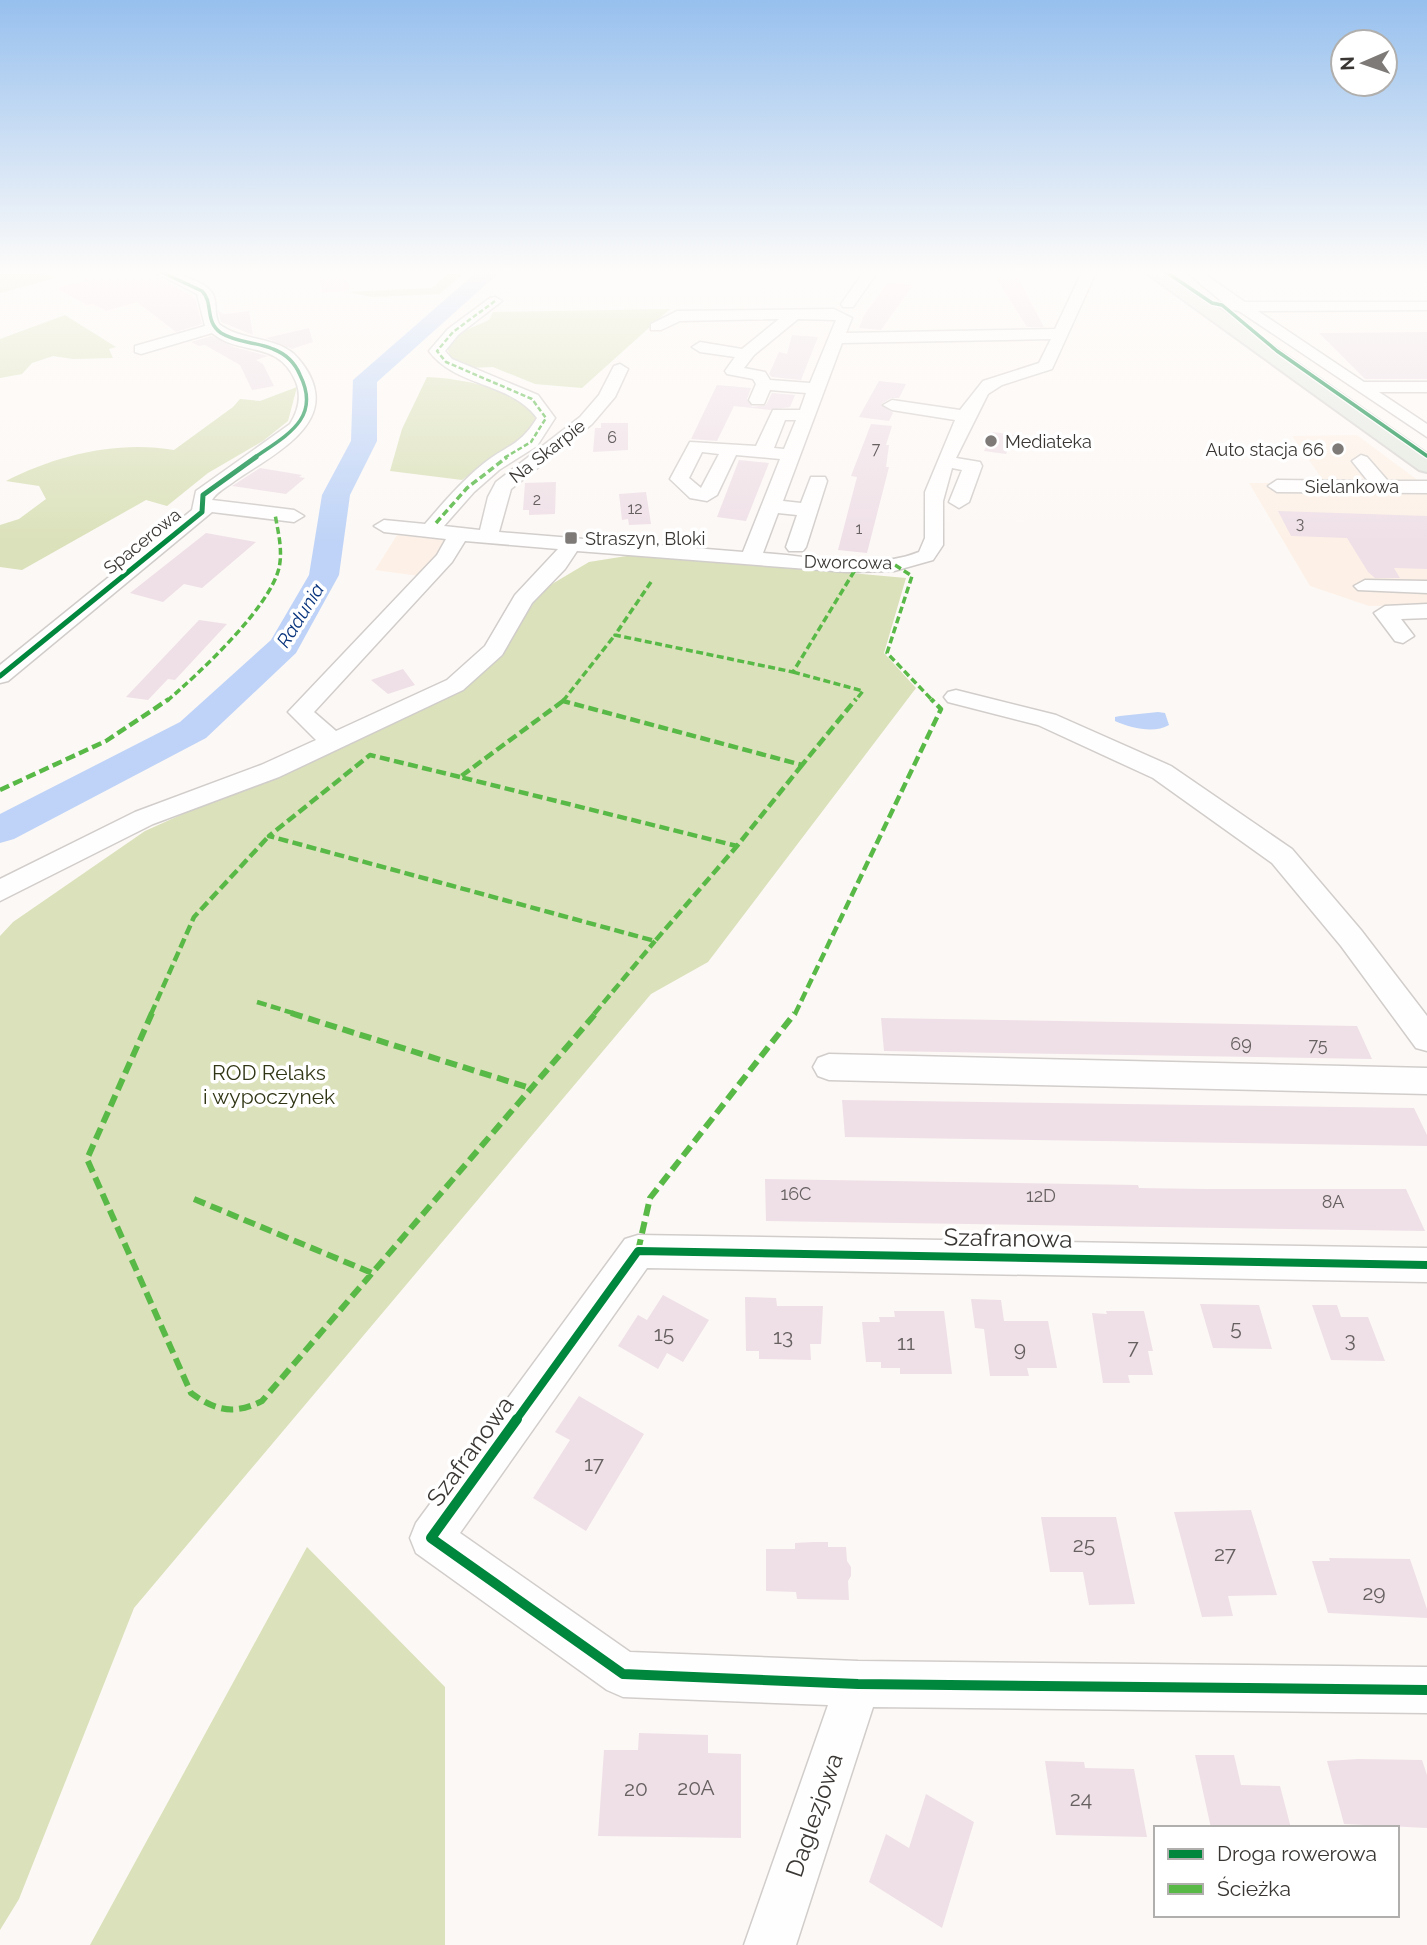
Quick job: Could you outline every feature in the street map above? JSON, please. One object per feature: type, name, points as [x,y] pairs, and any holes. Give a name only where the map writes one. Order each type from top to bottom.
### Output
[{"type":"main road","points":[[1281,361],[1427,465]]},
{"type":"street","name":"Spacerowa","points":[[0,676],[202,512],[203,495],[296,428],[306,414],[307,389],[300,370],[292,361]]},
{"type":"street","points":[[430,531],[467,488],[492,466],[531,442],[546,418],[532,399],[445,361]]},
{"type":"street","points":[[741,361],[733,371],[759,375],[761,392],[817,389]]},
{"type":"street","points":[[751,558],[828,361]]},
{"type":"street","name":"Dworcowa","points":[[384,526],[570,546],[895,565],[927,556],[934,542],[933,499],[966,416],[980,393],[990,384],[1046,366],[1048,361]]},
{"type":"street","points":[[1321,361],[1427,432]]},
{"type":"street","name":"Na Skarpie","points":[[487,537],[494,522],[495,503],[501,488],[512,476],[568,438],[590,418],[608,395],[620,369]]},
{"type":"street","points":[[1359,387],[1427,387]]},
{"type":"street","points":[[892,405],[966,416]]},
{"type":"street","points":[[762,452],[779,414],[806,416]]},
{"type":"street","points":[[730,449],[791,455]]},
{"type":"street","points":[[1361,461],[1382,486]]},
{"type":"street","points":[[946,462],[973,466],[960,502]]},
{"type":"street","points":[[796,547],[818,481]]},
{"type":"street","name":"Sielankowa","points":[[1277,486],[1427,486]]},
{"type":"street","points":[[204,505],[294,516]]},
{"type":"street","points":[[771,506],[808,510]]},
{"type":"street","points":[[332,742],[300,712],[445,558],[459,534]]},
{"type":"street","points":[[0,891],[144,818],[270,771],[435,696],[477,667],[494,650],[523,600],[558,565],[570,546]]},
{"type":"street","points":[[1365,586],[1427,587]]},
{"type":"street","points":[[1403,636],[1385,613],[1427,611]]},
{"type":"street","points":[[956,697],[1047,720],[1163,772],[1282,856],[1351,938],[1427,1040]]},
{"type":"street","points":[[829,1067],[1427,1081]]},
{"type":"street","name":"Szafranowa","points":[[1427,1265],[638,1251],[431,1538],[623,1674],[858,1684],[1427,1690]]},
{"type":"street","name":"Daglezjowa","points":[[770,1945],[858,1684]]},
{"type":"shaded area","points":[[1357,435],[1427,487],[1427,605],[1369,606],[1310,586],[1249,483],[1325,483],[1292,436]]},
{"type":"shaded area","points":[[397,535],[455,541],[426,577],[375,570]]},
{"type":"green space","points":[[0,361],[39,361],[32,363],[22,374],[0,378]]},
{"type":"green space","points":[[456,361],[612,361],[582,388],[535,384],[493,367],[468,368]]},
{"type":"green space","points":[[427,377],[469,382],[509,395],[533,409],[536,423],[528,435],[462,480],[390,471],[402,429]]},
{"type":"green space","points":[[297,387],[288,421],[263,441],[208,473],[167,506],[146,500],[22,570],[0,567],[0,525],[19,519],[46,499],[39,486],[6,481],[45,464],[88,452],[131,447],[174,450],[240,399],[260,401]]},
{"type":"green space","name":"ROD Relaks i wypoczynek","points":[[639,554],[906,578],[884,653],[916,688],[708,962],[651,994],[134,1608],[19,1899],[0,1930],[0,936],[13,922],[145,831],[358,735],[502,652],[542,590],[589,562]]},
{"type":"green space","points":[[307,1547],[445,1687],[445,1945],[90,1945]]},
{"type":"water","points":[[1165,713],[1169,725],[1150,730],[1115,721],[1115,717]]},
{"type":"building","points":[[233,361],[257,361],[263,364],[274,386],[252,390],[240,365]]},
{"type":"building","points":[[775,361],[809,361],[801,380],[772,377],[769,374]]},
{"type":"building","points":[[1347,361],[1427,361],[1427,379],[1365,379]]},
{"type":"building","points":[[879,381],[906,384],[899,398],[891,398],[881,404],[893,413],[889,421],[859,417]]},
{"type":"building","points":[[717,385],[751,388],[747,399],[752,407],[766,405],[772,393],[795,395],[790,407],[770,410],[734,406],[717,441],[691,439]]},
{"type":"building","points":[[601,423],[628,423],[628,450],[593,452],[595,428],[601,428]]},
{"type":"building","points":[[871,424],[892,426],[886,445],[889,445],[886,467],[889,467],[867,553],[838,550],[857,477],[851,476]]},
{"type":"building","points":[[993,432],[1015,435],[1006,454],[984,451]]},
{"type":"building","points":[[739,460],[769,463],[746,521],[717,517]]},
{"type":"building","points":[[260,468],[302,475],[299,477],[305,478],[286,494],[232,486]]},
{"type":"building","points":[[556,482],[555,514],[529,515],[529,510],[523,510],[525,483]]},
{"type":"building","points":[[646,492],[651,524],[629,525],[628,519],[622,520],[619,494]]},
{"type":"building","points":[[1278,511],[1427,516],[1427,569],[1394,568],[1400,578],[1375,578],[1368,572],[1347,538],[1291,536]]},
{"type":"building","points":[[206,533],[256,542],[202,588],[184,584],[163,602],[130,593]]},
{"type":"building","points":[[199,620],[227,624],[175,680],[168,679],[148,700],[126,697]]},
{"type":"building","points":[[403,669],[415,685],[388,694],[371,680]]},
{"type":"building","points":[[881,1018],[1357,1026],[1372,1059],[884,1051]]},
{"type":"building","points":[[842,1100],[1414,1108],[1427,1135],[1427,1146],[845,1137]]},
{"type":"building","points":[[765,1179],[1138,1185],[1139,1188],[1406,1189],[1425,1231],[766,1221]]},
{"type":"building","points":[[663,1295],[709,1320],[683,1362],[667,1353],[658,1369],[618,1346],[638,1315],[647,1320]]},
{"type":"building","points":[[745,1297],[776,1298],[777,1306],[823,1306],[821,1344],[810,1344],[811,1360],[759,1359],[759,1351],[746,1351]]},
{"type":"building","points":[[971,1299],[1001,1300],[1004,1321],[1048,1321],[1057,1368],[1027,1368],[1029,1376],[990,1376],[984,1329],[975,1328]]},
{"type":"building","points":[[1200,1304],[1259,1305],[1272,1349],[1213,1348]]},
{"type":"building","points":[[1312,1305],[1337,1305],[1341,1317],[1368,1317],[1385,1361],[1331,1360]]},
{"type":"building","points":[[894,1311],[944,1311],[952,1374],[900,1374],[900,1368],[881,1368],[881,1362],[866,1362],[862,1322],[880,1322],[879,1317],[895,1317]]},
{"type":"building","points":[[1106,1311],[1144,1311],[1153,1351],[1148,1351],[1153,1375],[1128,1375],[1130,1383],[1103,1383],[1092,1313],[1107,1314]]},
{"type":"building","points":[[579,1396],[644,1434],[586,1531],[533,1498],[570,1440],[555,1432]]},
{"type":"building","points":[[1251,1510],[1277,1595],[1228,1596],[1233,1616],[1202,1617],[1174,1512]]},
{"type":"building","points":[[1041,1517],[1116,1517],[1135,1604],[1089,1605],[1083,1572],[1050,1572]]},
{"type":"building","points":[[828,1542],[828,1547],[846,1547],[847,1561],[851,1567],[848,1581],[849,1600],[797,1599],[796,1592],[766,1591],[766,1549],[795,1549],[795,1543]]},
{"type":"building","points":[[1329,1558],[1410,1559],[1427,1609],[1427,1618],[1328,1613],[1312,1561],[1330,1561]]},
{"type":"building","points":[[639,1733],[708,1735],[708,1753],[741,1754],[741,1838],[598,1836],[604,1750],[638,1750]]},
{"type":"building","points":[[1195,1755],[1234,1755],[1241,1785],[1280,1786],[1290,1826],[1211,1826]]},
{"type":"building","points":[[1422,1760],[1427,1775],[1427,1828],[1344,1824],[1327,1761]]},
{"type":"building","points":[[1045,1761],[1084,1762],[1085,1768],[1134,1769],[1147,1837],[1056,1835]]},
{"type":"building","points":[[926,1794],[974,1822],[942,1928],[869,1882],[886,1834],[909,1848]]},
{"type":"waterway","name":"Radunia","points":[[0,830],[193,730],[284,646],[324,575],[336,495],[364,441],[365,380],[387,361]]},
{"type":"marked path","points":[[436,523],[467,488],[492,466],[531,442],[546,418],[532,399],[445,361]]},
{"type":"marked path","points":[[0,790],[106,741],[160,707],[191,680],[252,617],[279,570],[281,549],[275,514]]},
{"type":"marked path","points":[[651,582],[615,635],[793,672],[858,565]]},
{"type":"marked path","points":[[638,1251],[650,1198],[791,1022],[941,709],[887,653],[912,576],[895,565]]},
{"type":"marked path","points":[[615,635],[563,701],[802,765],[863,691],[793,672]]},
{"type":"marked path","points":[[563,701],[460,777],[737,846],[802,765]]},
{"type":"marked path","points":[[460,777],[370,755],[269,836],[655,941],[737,846]]},
{"type":"marked path","points":[[269,836],[194,917],[87,1159],[191,1393],[217,1409],[234,1411],[262,1401],[533,1089],[655,941]]},
{"type":"marked path","points":[[257,1002],[533,1089]]},
{"type":"marked path","points":[[194,1199],[372,1273]]},
{"type":"cycle path","points":[[0,676],[202,512],[203,495],[296,428],[305,412],[307,394],[304,382],[291,361]]},
{"type":"cycle path","points":[[1291,361],[1427,456]]},
{"type":"cycle path","points":[[1427,1265],[638,1251],[431,1538],[623,1674],[858,1684],[1427,1690]]},
{"type":"place","name":"Mediateka","points":[[991,441]]},
{"type":"place","name":"Auto stacja 66","points":[[1338,449]]},
{"type":"place","name":"Straszyn, Bloki","points":[[571,538]]}]
